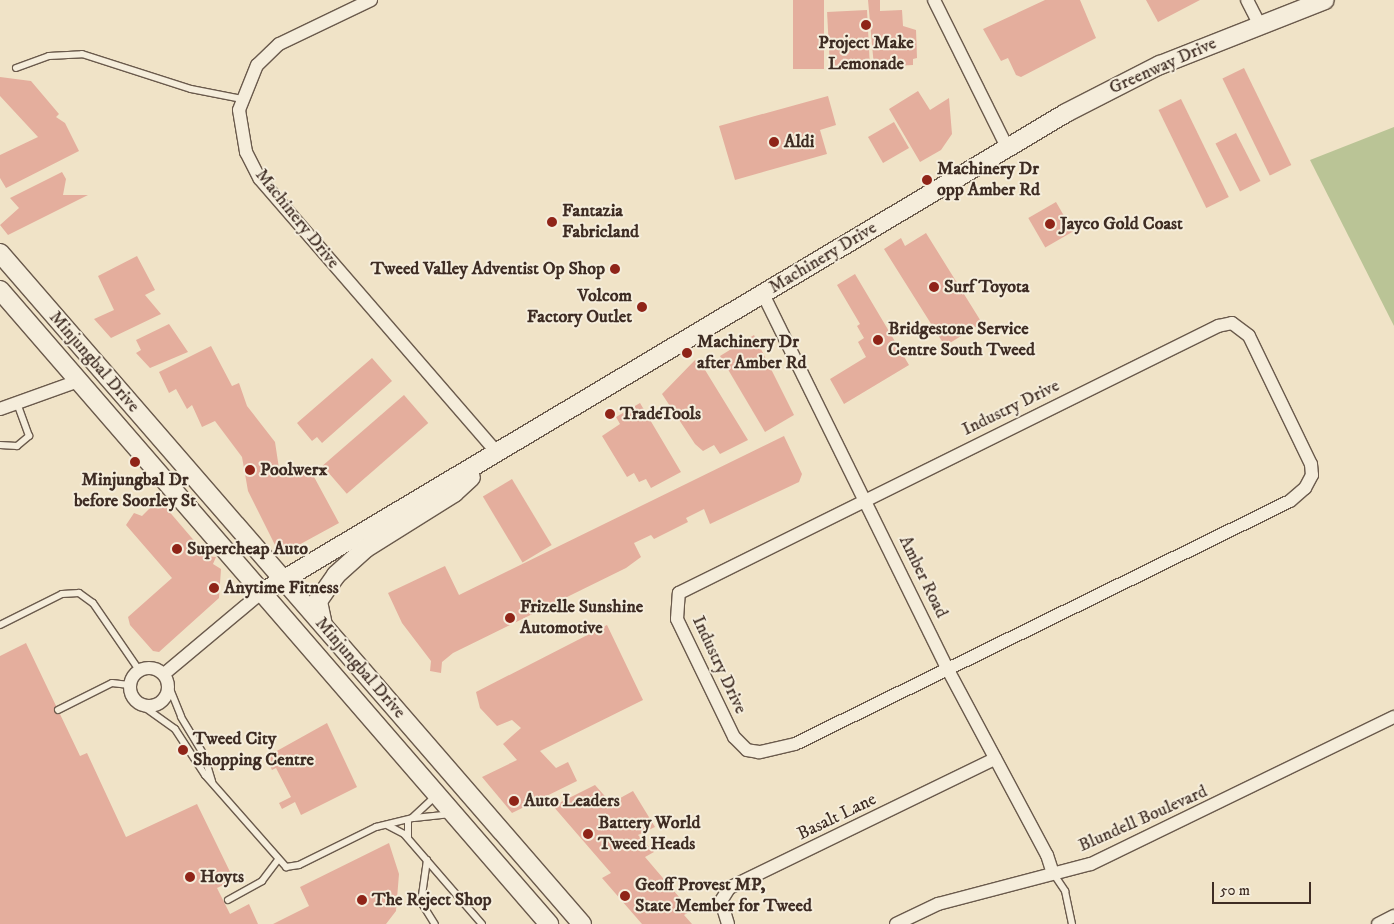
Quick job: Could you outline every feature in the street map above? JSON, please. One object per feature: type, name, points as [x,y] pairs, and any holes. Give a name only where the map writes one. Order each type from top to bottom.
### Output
[{"type":"main road","name":"Greenway Drive","points":[[1007,148],[1115,86],[1325,0]]},
{"type":"main road","name":"Machinery Drive","points":[[261,593],[1007,148]]},
{"type":"main road","name":"Minjungbal Drive","points":[[0,252],[582,924]]},
{"type":"main road","name":"Minjungbal Drive","points":[[0,290],[549,924]]},
{"type":"main road","name":"Machinery Drive","points":[[324,626],[318,601],[336,576],[366,548],[454,493],[492,456]]},
{"type":"street","name":"Machinery Drive","points":[[371,0],[279,44],[254,71],[242,99],[241,134],[260,179],[492,456]]},
{"type":"street","points":[[934,0],[1007,148]]},
{"type":"street","points":[[1247,0],[1260,26]]},
{"type":"street","name":"Amber Road","points":[[762,294],[947,668],[1047,855],[1053,873]]},
{"type":"street","name":"Industry Drive","points":[[1232,323],[1249,336],[1311,464],[1312,475],[1305,488],[1290,500],[947,668],[773,752],[747,750],[734,737],[677,619],[679,593],[865,499],[1218,326],[1232,323]]},
{"type":"street","points":[[0,409],[78,381]]},
{"type":"street","points":[[166,679],[150,667],[139,670],[129,685],[132,696],[140,704],[151,706],[161,701],[166,679],[261,593]]},
{"type":"street","name":"Blundell Boulevard","points":[[896,924],[938,904],[1091,864],[1394,717]]},
{"type":"street","name":"Basalt Lane","points":[[728,924],[721,900],[729,888],[996,759]]},
{"type":"street","points":[[1378,924],[1394,916]]},
{"type":"lane","points":[[16,68],[49,56],[82,54],[190,89],[242,99]]},
{"type":"lane","points":[[0,445],[18,446],[29,436],[17,403]]},
{"type":"lane","points":[[0,625],[62,594],[81,593],[93,603],[139,670]]},
{"type":"lane","points":[[166,679],[217,789]]},
{"type":"lane","points":[[58,710],[112,683],[129,685]]},
{"type":"lane","points":[[140,704],[178,732],[217,789],[284,866],[296,866],[387,824],[409,819],[453,814]]},
{"type":"lane","points":[[409,819],[436,795]]},
{"type":"lane","points":[[409,819],[410,841]]},
{"type":"lane","points":[[387,824],[410,841],[482,924]]},
{"type":"lane","points":[[228,900],[262,881],[278,860]]},
{"type":"lane","points":[[427,860],[421,902],[435,924]]},
{"type":"lane","points":[[1053,873],[1065,891],[1072,924]]},
{"type":"green space","points":[[1394,127],[1394,326],[1310,160]]},
{"type":"building","points":[[793,0],[824,0],[824,69],[793,69]]},
{"type":"building","points":[[868,0],[880,0],[880,11],[902,10],[903,26],[916,30],[917,58],[913,59],[913,65],[874,67]]},
{"type":"building","points":[[1045,0],[1080,0],[1096,38],[1021,77],[1016,75],[1008,58],[1001,61],[983,29]]},
{"type":"building","points":[[1146,0],[1200,0],[1158,22]]},
{"type":"building","points":[[867,10],[870,64],[830,66],[827,12]]},
{"type":"building","points":[[1244,68],[1291,165],[1270,176],[1222,79]]},
{"type":"building","points":[[0,77],[31,81],[59,114],[56,117],[65,123],[79,151],[6,188],[0,178],[0,155],[38,137],[0,96]]},
{"type":"building","points":[[918,91],[930,110],[949,98],[952,134],[941,150],[920,162],[889,109]]},
{"type":"building","name":"Aldi","points":[[828,96],[836,125],[820,130],[827,154],[735,180],[719,126]]},
{"type":"building","points":[[1181,99],[1229,197],[1206,208],[1159,110]]},
{"type":"building","points":[[894,122],[909,148],[883,163],[868,137]]},
{"type":"building","points":[[1236,133],[1261,181],[1240,192],[1216,143]]},
{"type":"building","points":[[62,172],[66,179],[63,195],[88,195],[8,235],[0,225],[19,208],[10,198]]},
{"type":"building","name":"Jayco Gold Coast","points":[[1056,202],[1073,231],[1045,247],[1028,218]]},
{"type":"building","name":"Surf Toyota","points":[[926,233],[982,323],[945,346],[884,249],[901,238],[905,246]]},
{"type":"building","points":[[137,256],[155,290],[145,295],[161,314],[111,338],[94,319],[114,310],[98,276]]},
{"type":"building","name":"Bridgestone Service Centre South Tweed","points":[[855,274],[909,365],[844,404],[830,379],[866,357],[858,342],[864,338],[857,326],[860,324],[837,285]]},
{"type":"building","points":[[169,324],[188,352],[150,368],[136,353],[141,350],[136,340]]},
{"type":"building","points":[[754,335],[794,415],[765,432],[720,356]]},
{"type":"building","points":[[211,346],[232,386],[239,383],[247,406],[275,442],[280,475],[292,469],[313,475],[339,523],[295,547],[285,549],[275,545],[248,491],[242,457],[215,421],[202,427],[192,405],[187,409],[176,389],[169,393],[159,372]]},
{"type":"building","points":[[372,358],[392,381],[322,443],[317,437],[312,441],[297,423]]},
{"type":"building","points":[[695,360],[702,365],[748,440],[720,454],[714,445],[703,451],[695,444],[662,394]]},
{"type":"building","points":[[404,395],[428,423],[347,494],[322,466]]},
{"type":"building","points":[[640,403],[681,472],[651,488],[646,479],[639,482],[634,473],[627,477],[602,436],[620,424],[616,417]]},
{"type":"building","points":[[784,436],[802,474],[799,482],[710,524],[704,509],[686,518],[688,522],[654,539],[651,535],[634,543],[641,557],[626,568],[453,653],[442,662],[441,673],[430,671],[431,661],[402,623],[388,593],[445,566],[459,595]]},
{"type":"building","points":[[512,479],[552,545],[523,563],[483,497]]},
{"type":"building","points":[[157,501],[168,502],[167,509],[197,544],[205,546],[205,556],[216,557],[213,564],[221,569],[219,598],[159,652],[153,651],[130,625],[128,617],[172,578],[126,525],[134,513],[142,516]]},
{"type":"building","points":[[607,625],[643,700],[540,751],[556,768],[568,762],[577,781],[512,813],[482,777],[517,760],[503,744],[521,728],[512,720],[497,726],[480,708],[476,692]]},
{"type":"building","points":[[26,643],[80,756],[87,753],[126,837],[197,804],[234,880],[217,888],[230,914],[249,904],[258,924],[0,924],[0,656]]},
{"type":"building","points":[[327,723],[357,787],[301,815],[295,802],[282,809],[279,803],[291,797],[276,768],[272,770],[266,757]]},
{"type":"building","points":[[595,785],[611,803],[633,791],[655,827],[638,835],[654,852],[645,857],[691,911],[684,915],[692,924],[642,924],[602,878],[611,873],[553,806]]},
{"type":"building","points":[[389,843],[399,874],[396,911],[386,924],[273,924],[309,906],[300,887]]},
{"type":"place","name":"Project Make Lemonade","points":[[866,25]]},
{"type":"place","name":"Aldi","points":[[774,142]]},
{"type":"place","name":"Machinery Dr opp Amber Rd","points":[[927,180]]},
{"type":"place","name":"Fantazia Fabricland","points":[[552,222]]},
{"type":"place","name":"Jayco Gold Coast","points":[[1050,224]]},
{"type":"place","name":"Tweed Valley Adventist Op Shop","points":[[615,269]]},
{"type":"place","name":"Surf Toyota","points":[[934,287]]},
{"type":"place","name":"Volcom Factory Outlet","points":[[642,307]]},
{"type":"place","name":"Bridgestone Service Centre South Tweed","points":[[878,340]]},
{"type":"place","name":"Machinery Dr after Amber Rd","points":[[687,353]]},
{"type":"place","name":"TradeTools","points":[[610,414]]},
{"type":"place","name":"Minjungbal Dr before Soorley St","points":[[135,462]]},
{"type":"place","name":"Poolwerx","points":[[250,470]]},
{"type":"place","name":"Supercheap Auto","points":[[177,549]]},
{"type":"place","name":"Anytime Fitness","points":[[214,588]]},
{"type":"place","name":"Frizelle Sunshine Automotive","points":[[510,618]]},
{"type":"place","name":"Tweed City Shopping Centre","points":[[183,750]]},
{"type":"place","name":"Auto Leaders","points":[[514,801]]},
{"type":"place","name":"Battery World Tweed Heads","points":[[588,834]]},
{"type":"place","name":"Hoyts","points":[[190,877]]},
{"type":"place","name":"Geoff Provest MP, State Member for Tweed","points":[[625,896]]},
{"type":"place","name":"The Reject Shop","points":[[362,900]]}]
